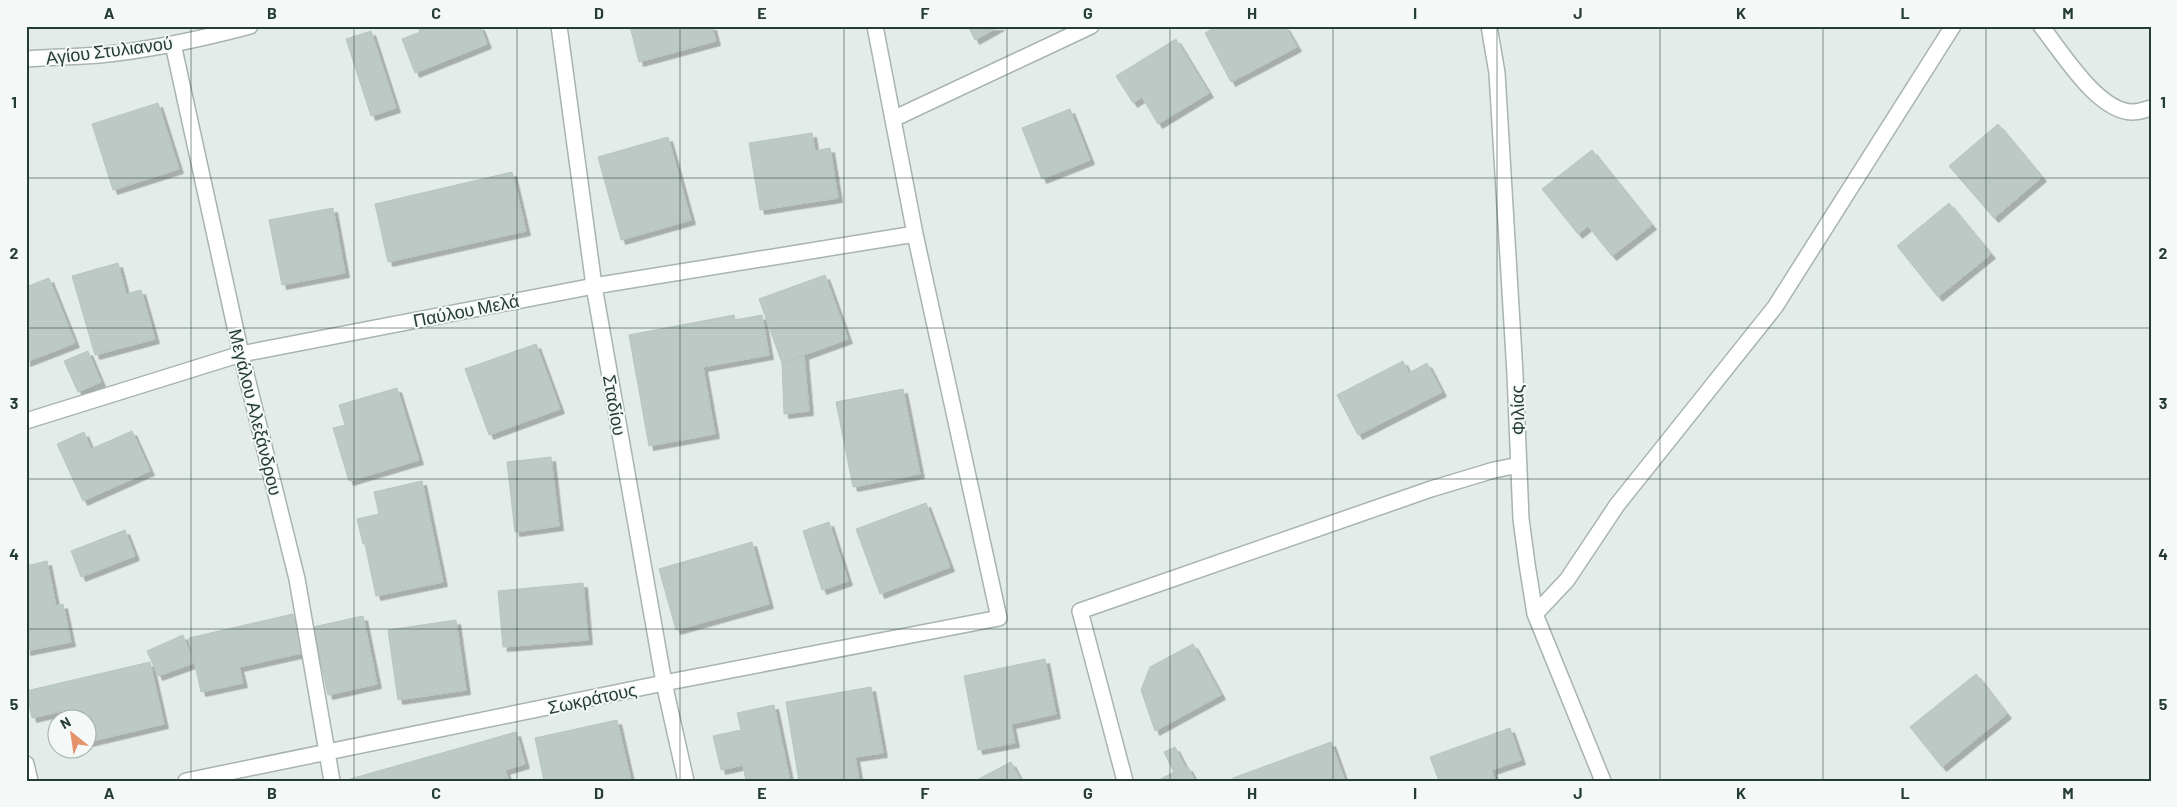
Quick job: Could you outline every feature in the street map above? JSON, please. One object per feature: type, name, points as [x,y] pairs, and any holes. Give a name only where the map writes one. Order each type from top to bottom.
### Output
[{"type":"street","name":"Αγίου Στυλιανού","points":[[26,60],[100,55],[173,44],[250,26]]},
{"type":"street","name":"Σταδίου","points":[[558,26],[594,286],[664,683],[686,781]]},
{"type":"street","points":[[875,26],[915,234]]},
{"type":"street","points":[[893,119],[1091,26]]},
{"type":"street","name":"Φιλίας","points":[[1488,26],[1498,73],[1526,564],[1535,614],[1603,781]]},
{"type":"street","points":[[1535,614],[1563,586],[1618,505],[1775,307],[1954,26]]},
{"type":"street","points":[[2041,26],[2087,84],[2109,104],[2130,112],[2151,108]]},
{"type":"street","name":"Μεγάλου Αλεξάνδρου","points":[[173,44],[241,354],[297,579],[332,781]]},
{"type":"street","name":"Παύλου Μελά","points":[[26,421],[241,354],[594,286],[915,234]]},
{"type":"street","name":"Σωκράτους","points":[[186,781],[326,754],[664,683],[999,618],[915,234]]},
{"type":"street","points":[[1125,781],[1080,611],[1431,489],[1484,472],[1519,465]]},
{"type":"street","points":[[26,764],[30,781]]},
{"type":"building","points":[[417,26],[480,26],[487,44],[415,73],[402,39],[420,32]]},
{"type":"building","points":[[630,26],[712,26],[716,41],[639,62]]},
{"type":"building","points":[[968,26],[1000,26],[975,40]]},
{"type":"building","points":[[1217,26],[1285,26],[1297,47],[1231,82],[1205,33]]},
{"type":"building","points":[[371,31],[396,108],[371,116],[346,39]]},
{"type":"building","points":[[1176,39],[1209,93],[1158,124],[1142,97],[1133,103],[1116,76]]},
{"type":"building","points":[[158,103],[179,169],[113,190],[92,124]]},
{"type":"building","points":[[1070,109],[1090,160],[1042,179],[1022,128]]},
{"type":"building","points":[[1998,124],[2042,177],[1994,218],[1949,166]]},
{"type":"building","points":[[812,133],[815,151],[830,148],[838,198],[760,210],[749,143]]},
{"type":"building","points":[[668,137],[691,220],[621,240],[598,157]]},
{"type":"building","points":[[1592,150],[1652,225],[1612,256],[1588,226],[1578,234],[1542,189]]},
{"type":"building","points":[[512,172],[526,231],[388,262],[375,204]]},
{"type":"building","points":[[1949,203],[1991,254],[1938,297],[1897,246]]},
{"type":"building","points":[[333,208],[345,273],[282,285],[269,220]]},
{"type":"building","points":[[118,263],[126,294],[141,290],[155,339],[95,355],[72,276]]},
{"type":"building","points":[[825,275],[848,339],[782,363],[759,299]]},
{"type":"building","points":[[49,278],[75,343],[26,362],[26,287]]},
{"type":"building","points":[[734,315],[735,320],[762,315],[769,355],[703,367],[715,434],[649,446],[629,335]]},
{"type":"building","points":[[536,344],[560,409],[489,435],[465,369]]},
{"type":"building","points":[[88,351],[101,382],[78,392],[64,361]]},
{"type":"building","points":[[804,355],[809,411],[784,414],[782,363]]},
{"type":"building","points":[[1403,361],[1409,373],[1427,363],[1442,392],[1358,435],[1337,395]]},
{"type":"building","points":[[397,388],[419,460],[349,481],[333,428],[345,425],[339,405]]},
{"type":"building","points":[[903,389],[920,474],[853,487],[836,402]]},
{"type":"building","points":[[132,431],[150,471],[83,501],[57,444],[84,432],[91,449]]},
{"type":"building","points":[[551,457],[559,526],[515,532],[507,462]]},
{"type":"building","points":[[422,481],[443,582],[376,596],[365,544],[363,544],[357,519],[379,514],[374,492]]},
{"type":"building","points":[[926,503],[950,567],[880,594],[856,529]]},
{"type":"building","points":[[829,522],[848,581],[822,590],[803,531]]},
{"type":"building","points":[[125,530],[135,556],[81,577],[71,551]]},
{"type":"building","points":[[752,542],[769,604],[676,630],[659,569]]},
{"type":"building","points":[[47,561],[56,606],[63,604],[71,642],[26,651],[26,566]]},
{"type":"building","points":[[583,583],[588,640],[503,647],[498,591]]},
{"type":"building","points":[[293,614],[302,653],[239,667],[243,683],[201,692],[189,638]]},
{"type":"building","points":[[363,616],[377,684],[328,695],[313,627]]},
{"type":"building","points":[[456,620],[466,690],[398,700],[388,630]]},
{"type":"building","points":[[183,635],[194,663],[158,676],[147,651]]},
{"type":"building","points":[[1193,644],[1221,695],[1155,731],[1141,690],[1150,667]]},
{"type":"building","points":[[1045,659],[1056,714],[1011,724],[1015,743],[978,750],[964,676]]},
{"type":"building","points":[[150,662],[164,724],[98,740],[98,710],[48,710],[48,714],[32,718],[26,691]]},
{"type":"building","points":[[1976,674],[2007,714],[1942,767],[1910,727]]},
{"type":"building","points":[[871,687],[883,753],[855,757],[859,780],[799,781],[786,702]]},
{"type":"building","points":[[774,705],[790,781],[746,781],[743,765],[721,770],[713,736],[741,730],[737,713]]},
{"type":"building","points":[[617,720],[631,781],[544,781],[535,738]]},
{"type":"building","points":[[1510,728],[1521,760],[1492,770],[1495,781],[1439,781],[1430,757]]},
{"type":"building","points":[[516,732],[525,764],[505,770],[508,778],[497,781],[343,781]]},
{"type":"building","points":[[1331,742],[1345,781],[1234,781],[1233,778]]},
{"type":"building","points":[[1175,747],[1185,767],[1188,767],[1195,781],[1157,781],[1174,772],[1164,752]]},
{"type":"building","points":[[1011,762],[1021,781],[975,781]]}]
